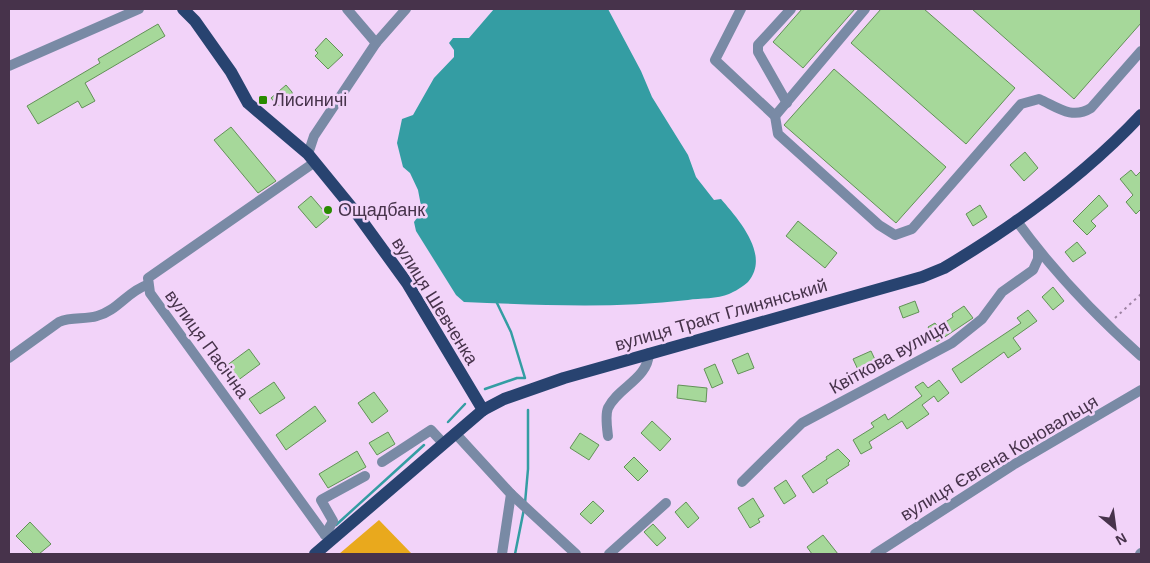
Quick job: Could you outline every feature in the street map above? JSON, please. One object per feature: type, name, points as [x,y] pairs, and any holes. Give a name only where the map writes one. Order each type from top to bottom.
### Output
[{"type":"main road","name":"вулиця Шевченка","points":[[183,9],[195,21],[231,72],[248,102],[312,158],[357,214],[406,283],[483,410]]},
{"type":"main road","name":"вулиця Тракт Глинянський","points":[[315,554],[328,537],[483,410],[504,399],[564,378],[922,277],[956,261],[1091,165],[1141,115]]},
{"type":"street","points":[[9,66],[139,9]]},
{"type":"street","points":[[347,9],[376,43]]},
{"type":"street","points":[[312,158],[314,136],[376,43],[406,9]]},
{"type":"street","points":[[741,9],[715,60],[775,116],[778,134],[879,225],[895,235],[912,229],[1021,104],[1038,99],[1068,112],[1082,114],[1092,108],[1141,51]]},
{"type":"street","points":[[787,103],[758,52],[758,45],[791,9]]},
{"type":"street","points":[[775,116],[865,9]]},
{"type":"street","name":"вулиця Пасічна","points":[[312,158],[148,278],[147,285],[155,301],[328,537]]},
{"type":"street","points":[[1016,220],[1038,251],[1108,326],[1141,356]]},
{"type":"street","name":"Квіткова вулиця","points":[[742,482],[777,445],[802,423],[952,343],[982,319],[1002,292],[1033,270],[1038,258],[1038,251]]},
{"type":"street","points":[[9,358],[58,322],[67,318],[98,316],[113,309],[140,287],[147,285]]},
{"type":"street","points":[[608,436],[607,410],[616,397],[635,381],[649,362],[649,353]]},
{"type":"street","name":"вулиця Євгена Коновальця","points":[[875,554],[1013,465],[1141,390]]},
{"type":"street","points":[[382,462],[432,430],[443,443]]},
{"type":"street","points":[[456,433],[510,494],[576,554]]},
{"type":"street","points":[[328,537],[333,520],[321,500],[365,476]]},
{"type":"street","points":[[502,554],[510,494]]},
{"type":"street","points":[[609,554],[666,503]]},
{"type":"path","points":[[1108,326],[1141,294]]},
{"type":"shaded area","points":[[494,9],[608,9],[641,71],[652,97],[688,155],[696,177],[714,200],[721,199],[736,217],[749,238],[756,260],[754,272],[748,282],[734,292],[720,297],[632,305],[576,306],[464,302],[456,295],[416,231],[414,222],[422,211],[418,190],[410,173],[403,167],[397,143],[402,119],[413,115],[434,78],[454,57],[454,50],[449,43],[453,38],[469,38]]},
{"type":"shaded area","points":[[379,520],[412,554],[339,554]]},
{"type":"building","points":[[802,9],[855,9],[803,68],[773,42]]},
{"type":"building","points":[[881,9],[924,9],[1015,88],[966,144],[851,43]]},
{"type":"building","points":[[972,9],[1141,9],[1141,23],[1074,99]]},
{"type":"building","points":[[158,24],[165,36],[85,83],[95,101],[82,108],[78,101],[38,124],[27,106],[100,63],[98,59]]},
{"type":"building","points":[[326,38],[343,55],[328,69],[315,56],[318,53],[315,50]]},
{"type":"building","points":[[834,69],[946,167],[896,223],[784,125]]},
{"type":"building","points":[[286,85],[292,92],[293,99],[284,107],[277,105],[271,98]]},
{"type":"building","points":[[231,127],[276,181],[258,193],[214,140]]},
{"type":"building","points":[[1025,152],[1038,168],[1024,181],[1010,165]]},
{"type":"building","points":[[1131,170],[1136,176],[1141,171],[1141,209],[1136,214],[1126,202],[1133,195],[1120,179]]},
{"type":"building","points":[[1099,195],[1108,206],[1091,221],[1096,226],[1087,235],[1073,221]]},
{"type":"building","points":[[311,196],[329,217],[316,228],[298,207]]},
{"type":"building","points":[[980,205],[987,217],[973,226],[966,214]]},
{"type":"building","points":[[798,221],[837,253],[825,268],[786,236]]},
{"type":"building","points":[[1077,242],[1086,253],[1073,262],[1065,252]]},
{"type":"building","points":[[1053,287],[1064,301],[1053,310],[1042,297]]},
{"type":"building","points":[[915,301],[919,312],[903,318],[899,307]]},
{"type":"building","points":[[964,306],[973,318],[937,342],[928,327],[935,323],[938,327],[953,317],[952,314]]},
{"type":"building","points":[[1028,310],[1037,321],[1013,338],[1021,349],[1008,358],[1004,352],[961,383],[952,369],[1021,323],[1017,318]]},
{"type":"building","points":[[249,349],[260,364],[237,381],[226,366]]},
{"type":"building","points":[[871,351],[878,366],[860,374],[853,359]]},
{"type":"building","points":[[748,353],[754,368],[738,374],[732,360]]},
{"type":"building","points":[[715,364],[723,383],[712,388],[704,369]]},
{"type":"building","points":[[939,380],[949,393],[938,402],[934,396],[922,405],[929,414],[907,429],[902,421],[869,442],[872,448],[861,454],[853,440],[874,427],[871,423],[885,414],[888,420],[922,396],[915,387],[923,382],[928,388]]},
{"type":"building","points":[[274,382],[285,398],[260,414],[249,399]]},
{"type":"building","points":[[678,385],[707,388],[706,402],[677,398]]},
{"type":"building","points":[[374,392],[388,411],[372,423],[358,403]]},
{"type":"building","points":[[315,406],[326,421],[286,450],[276,435]]},
{"type":"building","points":[[652,421],[671,439],[660,451],[641,433]]},
{"type":"building","points":[[388,432],[395,444],[377,455],[369,443]]},
{"type":"building","points":[[580,433],[599,445],[589,460],[570,448]]},
{"type":"building","points":[[838,449],[850,461],[849,465],[826,480],[828,483],[813,493],[802,476]]},
{"type":"building","points":[[357,451],[366,467],[328,488],[319,474]]},
{"type":"building","points":[[634,457],[648,471],[638,481],[624,467]]},
{"type":"building","points":[[786,480],[796,496],[784,504],[774,488]]},
{"type":"building","points":[[753,498],[764,516],[758,519],[760,522],[750,528],[738,508]]},
{"type":"building","points":[[593,501],[604,511],[591,524],[580,514]]},
{"type":"building","points":[[686,502],[699,518],[688,528],[675,512]]},
{"type":"building","points":[[30,522],[51,544],[39,554],[34,554],[16,536]]},
{"type":"building","points":[[653,524],[666,538],[657,546],[644,532]]},
{"type":"building","points":[[823,535],[838,554],[812,554],[807,547]]},
{"type":"waterway","points":[[485,389],[517,378],[525,378],[511,332],[496,301]]},
{"type":"waterway","points":[[448,422],[465,404]]},
{"type":"waterway","points":[[525,503],[528,469],[528,410]]},
{"type":"waterway","points":[[336,525],[424,445]]},
{"type":"waterway","points":[[515,554],[524,509]]},
{"type":"place","name":"Лисиничі","points":[[263,100]]},
{"type":"place","name":"Ощадбанк","points":[[328,210]]}]
